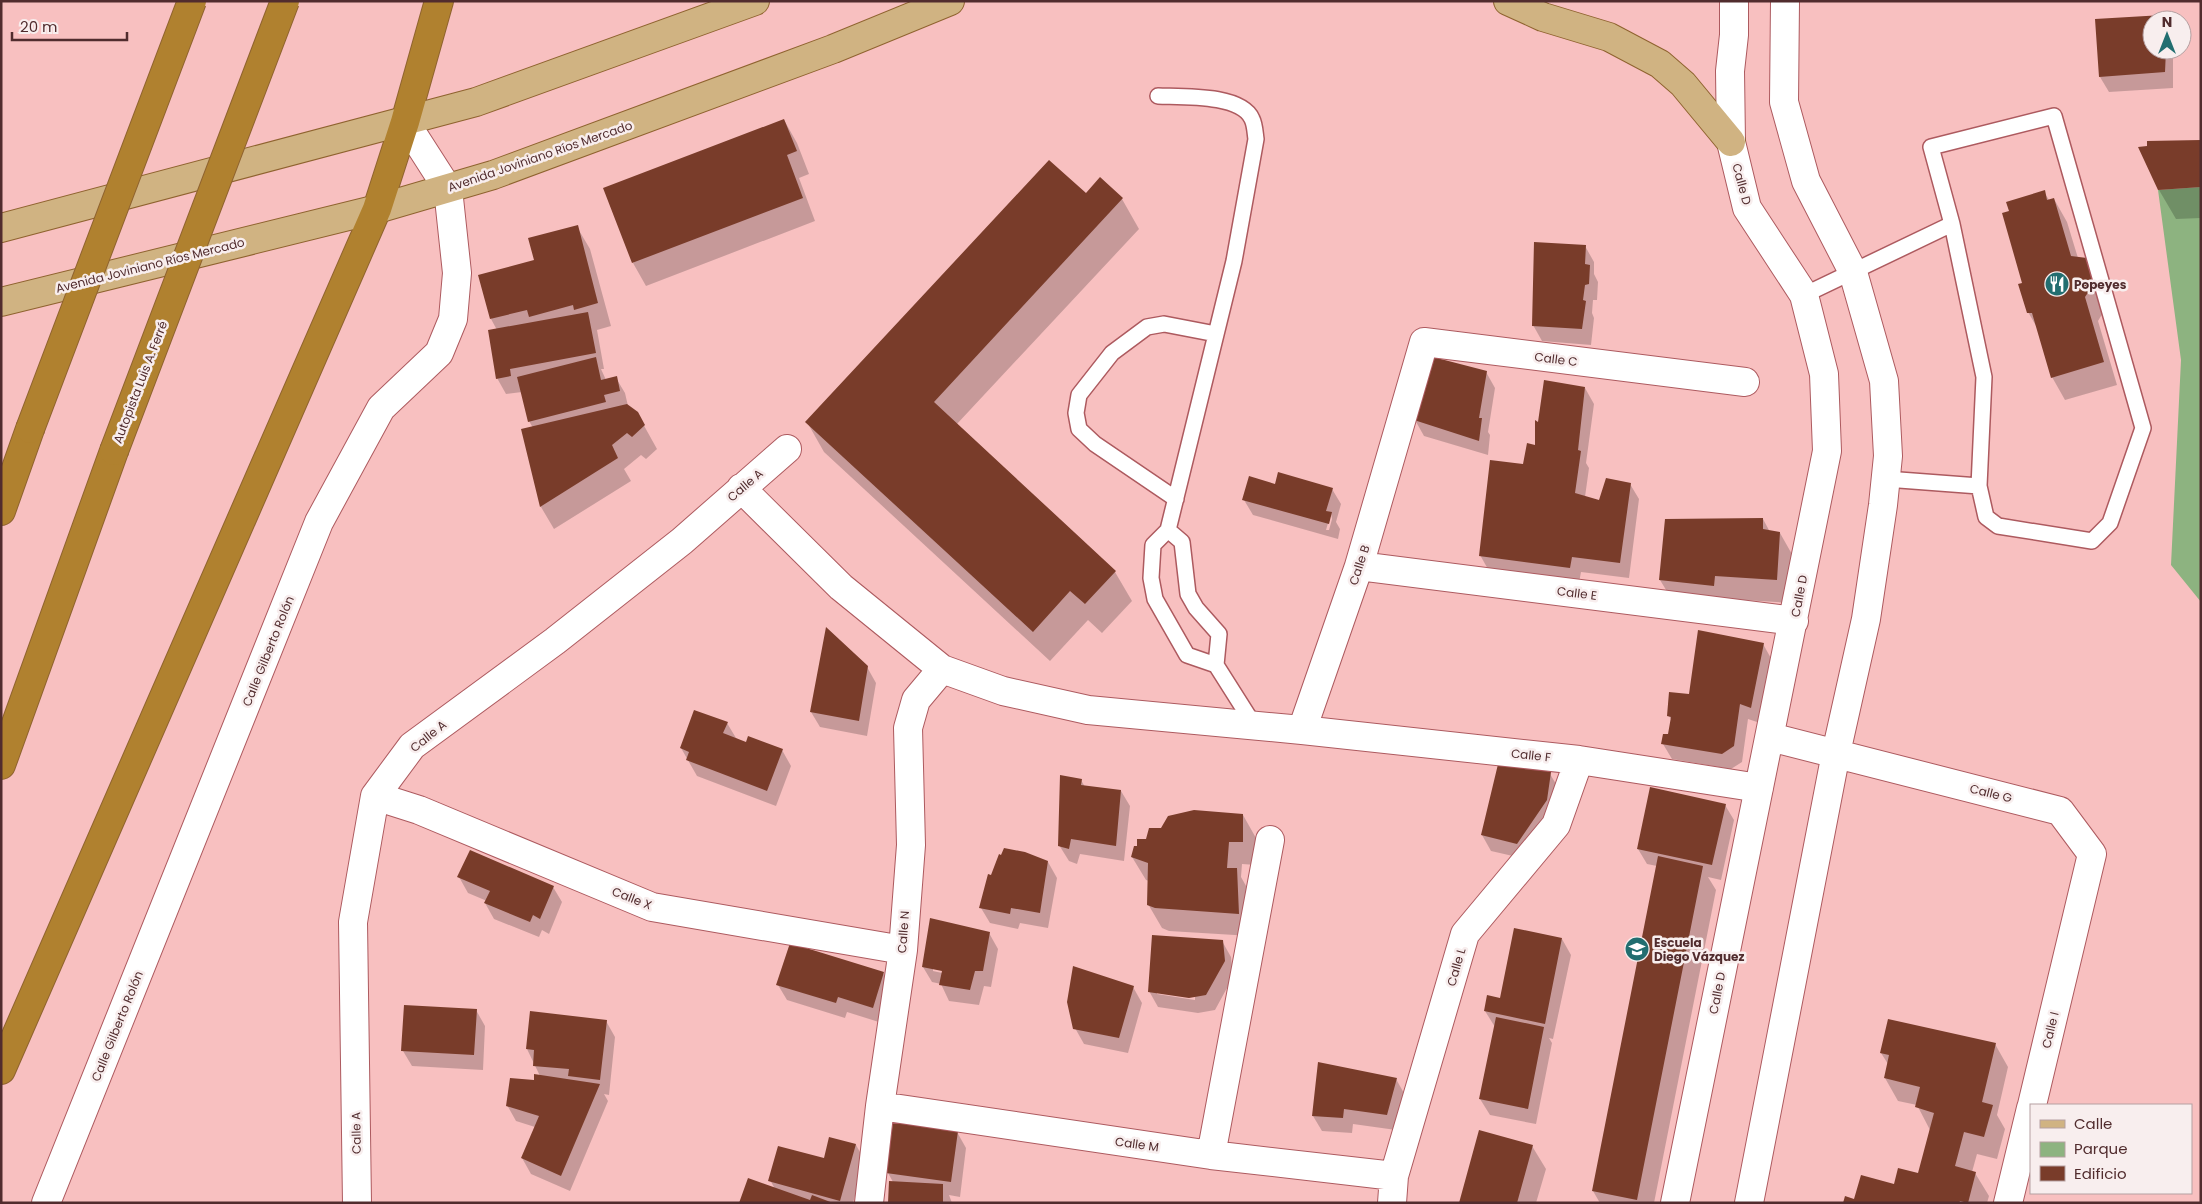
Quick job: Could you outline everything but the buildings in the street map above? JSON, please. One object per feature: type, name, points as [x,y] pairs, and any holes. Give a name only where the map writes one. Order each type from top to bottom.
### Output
[{"type":"highway","points":[[1,512],[30,428],[192,1]]},
{"type":"highway","name":"Autopista Luis A. Ferré","points":[[1,765],[114,451],[285,1]]},
{"type":"highway","points":[[1,1070],[376,209],[405,122],[439,1]]},
{"type":"main road","points":[[1,228],[476,102],[755,1]]},
{"type":"main road","name":"Avenida Joviniano Ríos Mercado","points":[[1,302],[376,209],[493,176],[833,49],[950,1]]},
{"type":"main road","points":[[1508,1],[1543,16],[1609,37],[1660,64],[1683,84],[1731,142]]},
{"type":"street","name":"Calle D","points":[[1675,1203],[1827,451],[1824,374],[1804,295],[1747,208],[1731,142],[1730,71],[1734,35],[1734,1]]},
{"type":"street","points":[[1749,1203],[1836,753],[1866,619],[1888,456],[1884,382],[1853,272],[1806,181],[1784,102],[1785,1]]},
{"type":"street","name":"Calle Gilberto Rolón","points":[[46,1203],[320,522],[381,408],[438,353],[453,319],[457,273],[448,189],[405,122]]},
{"type":"street","name":"Calle C","points":[[1408,397],[1424,342],[1745,382]]},
{"type":"street","name":"Calle B","points":[[1302,730],[1360,566],[1408,397]]},
{"type":"street","name":"Calle A","points":[[357,1203],[354,922],[375,796],[412,746],[577,623],[682,541],[787,450]]},
{"type":"street","name":"Calle F","points":[[741,488],[841,587],[942,669],[1003,691],[1088,710],[1254,725],[1579,760],[1759,788]]},
{"type":"street","name":"Calle E","points":[[1360,566],[1794,620]]},
{"type":"street","name":"Calle N","points":[[869,1203],[880,1106],[903,950],[910,845],[908,728],[916,700],[942,669]]},
{"type":"street","name":"Calle G","points":[[1770,737],[2060,811],[2092,854],[2068,955]]},
{"type":"street","name":"Calle L","points":[[1392,1203],[1394,1176],[1465,934],[1556,825],[1579,760]]},
{"type":"street","name":"Calle X","points":[[375,796],[419,810],[652,907],[903,950]]},
{"type":"street","points":[[1211,1155],[1270,840]]},
{"type":"street","name":"Calle I","points":[[2032,1104],[2068,955]]},
{"type":"street","name":"Calle M","points":[[880,1106],[1211,1155],[1394,1176]]},
{"type":"street","name":"Calle I","points":[[2008,1203],[2030,1111]]},
{"type":"lane","points":[[1158,96],[1220,100],[1244,108],[1253,120],[1256,139],[1234,261],[1176,499],[1168,530],[1153,545],[1151,578],[1155,599],[1187,655],[1216,665]]},
{"type":"lane","points":[[2054,116],[2143,428],[2110,523],[2092,541],[1998,526],[1986,517],[1978,486],[1984,377],[1952,224],[1931,147],[2054,116]]},
{"type":"lane","points":[[1804,295],[1952,224]]},
{"type":"lane","points":[[1176,499],[1095,444],[1079,429],[1076,413],[1080,395],[1112,354],[1147,327],[1164,324],[1216,334]]},
{"type":"lane","points":[[1886,479],[1978,486]]},
{"type":"lane","points":[[1168,530],[1182,542],[1188,594],[1196,608],[1218,634],[1216,665],[1254,725]]},
{"type":"green space","points":[[2201,187],[2201,602],[2171,565],[2181,360],[2158,190]]},
{"type":"place","name":"Popeyes","points":[[2057,284]]},
{"type":"place","name":"Escuela Diego Vázquez","points":[[1637,949]]}]
